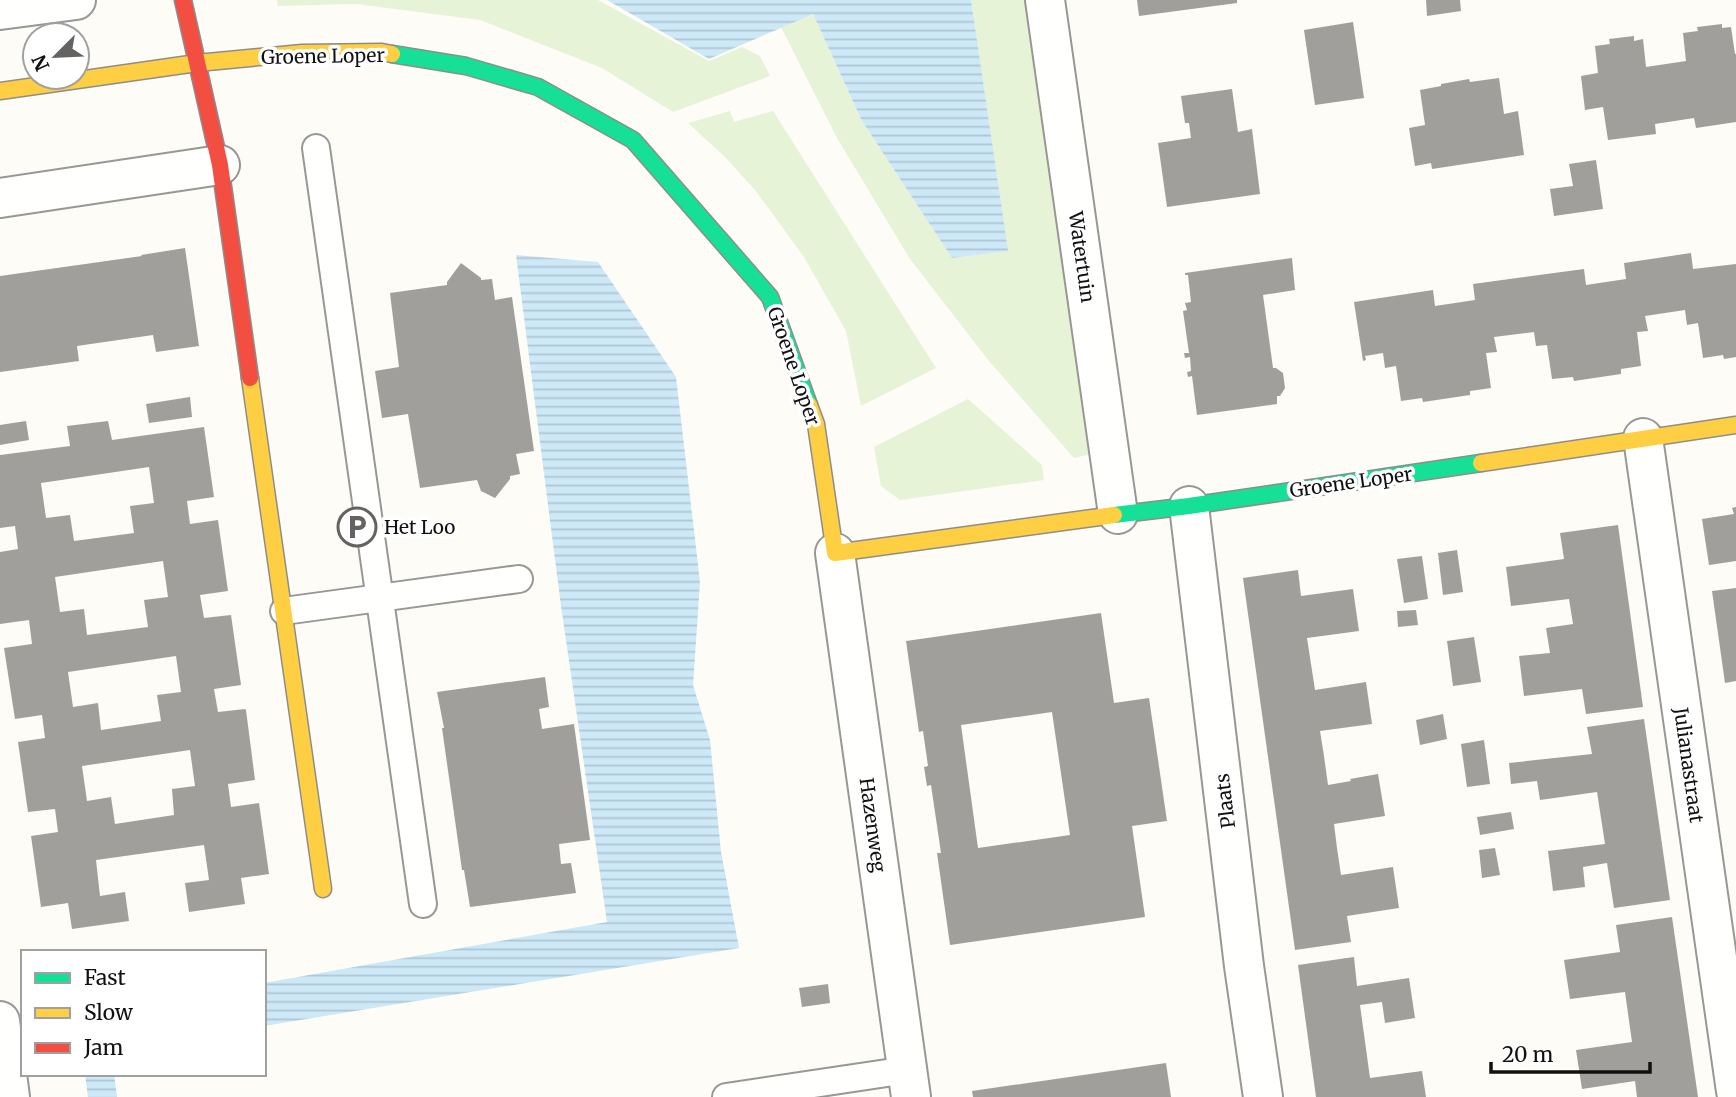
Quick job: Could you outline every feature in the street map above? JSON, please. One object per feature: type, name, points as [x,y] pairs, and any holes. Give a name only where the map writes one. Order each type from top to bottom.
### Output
[{"type":"street","points":[[0,10],[76,0]]},
{"type":"street","points":[[183,0],[220,165],[323,889]]},
{"type":"street","name":"Watertuin","points":[[1045,0],[1118,514]]},
{"type":"street","name":"Groene Loper","points":[[0,91],[197,63],[302,53],[382,52],[466,66],[538,87],[633,140],[770,297],[816,424],[835,553],[1189,506],[1736,425]]},
{"type":"street","points":[[0,198],[220,165]]},
{"type":"street","name":"Julianastraat","points":[[1643,438],[1736,1091]]},
{"type":"street","name":"Plaats","points":[[1189,506],[1244,966],[1263,1097]]},
{"type":"street","name":"Hazenweg","points":[[835,553],[909,1084]]},
{"type":"street","points":[[0,1021],[10,1097]]},
{"type":"lane","points":[[316,148],[423,904]]},
{"type":"lane","points":[[284,611],[519,579]]},
{"type":"lane","points":[[726,1097],[909,1084]]},
{"type":"green space","points":[[277,0],[598,0],[709,61],[742,47],[760,56],[770,76],[673,112],[602,68],[480,20],[356,4],[278,6]]},
{"type":"green space","points":[[971,0],[1026,0],[1091,454],[1074,458],[989,361],[910,259],[837,138],[781,27],[813,14],[862,121],[952,258],[1007,251]]},
{"type":"green space","points":[[730,111],[734,122],[773,111],[936,368],[861,406],[846,331],[804,257],[755,190],[724,156],[688,123]]},
{"type":"green space","points":[[968,399],[1042,465],[1044,480],[900,500],[881,486],[874,447]]},
{"type":"water","points":[[607,0],[971,0],[1008,251],[952,258],[862,121],[813,14],[709,59]]},
{"type":"water","points":[[516,255],[598,262],[676,377],[700,582],[693,685],[710,740],[721,852],[739,948],[266,1026],[266,983],[607,922],[561,606]]},
{"type":"water","points":[[85,1076],[114,1076],[117,1097],[88,1097]]},
{"type":"building","points":[[1137,0],[1237,0],[1237,3],[1139,16]]},
{"type":"building","points":[[1426,0],[1460,0],[1461,11],[1427,16]]},
{"type":"building","points":[[1353,22],[1364,98],[1315,105],[1304,30]]},
{"type":"building","points":[[1722,24],[1722,28],[1731,27],[1736,54],[1736,122],[1696,128],[1694,118],[1655,124],[1656,134],[1608,140],[1603,107],[1585,110],[1581,76],[1598,73],[1595,46],[1610,44],[1609,39],[1634,36],[1634,41],[1643,39],[1646,67],[1686,61],[1683,33],[1698,31],[1697,27]]},
{"type":"building","points":[[1499,78],[1504,114],[1518,111],[1524,155],[1432,169],[1431,163],[1415,166],[1409,128],[1425,125],[1420,90],[1469,79],[1470,82]]},
{"type":"building","points":[[1232,89],[1238,132],[1252,129],[1260,194],[1167,207],[1158,143],[1191,138],[1189,123],[1185,123],[1181,96]]},
{"type":"building","points":[[1596,160],[1603,209],[1554,216],[1550,189],[1573,186],[1569,164]]},
{"type":"building","points":[[185,248],[199,346],[156,352],[153,335],[77,346],[79,361],[0,372],[0,276]]},
{"type":"building","points":[[1691,253],[1693,269],[1736,264],[1736,357],[1724,359],[1723,355],[1703,358],[1698,323],[1687,325],[1685,310],[1645,316],[1648,331],[1637,332],[1641,366],[1621,369],[1621,374],[1574,381],[1573,377],[1552,379],[1547,345],[1536,346],[1534,332],[1494,337],[1497,352],[1486,353],[1491,388],[1470,391],[1470,395],[1423,402],[1422,398],[1401,401],[1396,366],[1385,368],[1383,353],[1365,356],[1366,360],[1363,361],[1354,302],[1433,290],[1435,306],[1475,300],[1473,284],[1584,269],[1586,285],[1626,279],[1624,263]]},
{"type":"building","points":[[1292,258],[1295,290],[1263,295],[1273,368],[1283,373],[1285,388],[1280,396],[1277,396],[1277,404],[1197,415],[1192,376],[1188,377],[1187,372],[1191,371],[1190,357],[1185,358],[1184,353],[1189,353],[1183,311],[1187,310],[1185,303],[1191,302],[1188,275],[1185,273]]},
{"type":"building","points":[[461,263],[481,280],[492,279],[495,300],[512,297],[534,451],[516,454],[520,474],[510,476],[495,498],[481,491],[477,480],[420,488],[408,414],[382,418],[375,371],[399,367],[390,293],[447,285]]},
{"type":"building","points":[[190,397],[192,417],[149,423],[146,404]]},
{"type":"building","points":[[26,421],[29,440],[0,445],[0,425]]},
{"type":"building","points":[[108,421],[112,440],[204,427],[214,497],[187,501],[190,524],[218,520],[228,591],[200,595],[204,618],[231,615],[241,685],[214,689],[218,712],[246,710],[255,780],[228,784],[231,807],[259,803],[269,874],[241,878],[245,904],[189,912],[185,883],[209,880],[204,845],[96,860],[100,896],[125,892],[129,921],[72,929],[68,903],[41,907],[31,836],[58,832],[55,809],[28,812],[18,742],[45,738],[42,715],[15,719],[4,648],[32,644],[29,620],[0,624],[0,552],[18,549],[15,526],[0,528],[0,455],[70,446],[67,426]],"holes":[[[149,467],[154,503],[130,506],[134,533],[74,541],[70,515],[46,518],[41,483]],[[163,561],[168,597],[144,600],[148,627],[87,635],[84,609],[60,612],[55,577]],[[176,656],[181,692],[157,695],[161,721],[101,730],[98,703],[73,707],[68,672]],[[190,750],[195,786],[172,789],[174,815],[115,824],[111,797],[87,801],[82,766]]]},
{"type":"building","points":[[1736,507],[1736,561],[1709,565],[1702,519],[1734,514],[1732,508]]},
{"type":"building","points":[[1618,525],[1643,707],[1586,714],[1582,689],[1524,696],[1519,656],[1550,653],[1546,628],[1573,624],[1569,599],[1511,606],[1506,567],[1564,559],[1560,533]]},
{"type":"building","points":[[1457,550],[1463,592],[1443,595],[1438,553]]},
{"type":"building","points":[[1422,556],[1428,599],[1404,603],[1397,559]]},
{"type":"building","points":[[1298,570],[1301,596],[1353,589],[1359,631],[1307,638],[1315,690],[1366,682],[1372,724],[1320,731],[1328,785],[1378,774],[1385,816],[1334,824],[1341,875],[1393,867],[1399,908],[1347,916],[1351,942],[1295,950],[1243,578]]},
{"type":"building","points":[[1736,588],[1736,681],[1725,683],[1712,591]]},
{"type":"building","points":[[1416,610],[1418,625],[1398,627],[1397,611]]},
{"type":"building","points":[[1101,613],[1114,703],[1149,698],[1167,821],[1132,826],[1145,917],[950,945],[937,853],[941,853],[931,785],[927,786],[924,767],[928,766],[923,731],[919,732],[906,641]],"holes":[[[1052,712],[1070,835],[978,848],[961,725]]]},
{"type":"building","points":[[1474,637],[1481,682],[1453,686],[1447,641]]},
{"type":"building","points":[[545,677],[549,707],[539,709],[542,729],[574,724],[590,840],[559,844],[561,864],[571,863],[576,893],[470,907],[462,870],[437,692]]},
{"type":"building","points":[[1443,714],[1447,739],[1420,745],[1416,720]]},
{"type":"building","points":[[1644,719],[1670,900],[1614,908],[1607,863],[1583,867],[1585,887],[1553,891],[1548,851],[1605,844],[1597,792],[1540,800],[1537,781],[1511,784],[1509,763],[1592,754],[1587,727]]},
{"type":"building","points":[[1484,740],[1490,784],[1467,787],[1461,744]]},
{"type":"building","points":[[1511,812],[1514,829],[1480,835],[1477,817]]},
{"type":"building","points":[[1495,848],[1500,875],[1482,878],[1479,850]]},
{"type":"building","points":[[1672,917],[1698,1097],[1637,1097],[1635,1081],[1582,1089],[1576,1050],[1632,1042],[1625,992],[1570,999],[1564,960],[1620,952],[1616,925]]},
{"type":"building","points":[[1354,957],[1357,986],[1409,978],[1415,1018],[1385,1023],[1382,1002],[1360,1005],[1370,1078],[1422,1071],[1426,1097],[1316,1097],[1298,965]]},
{"type":"building","points":[[828,984],[830,1003],[802,1007],[799,988]]},
{"type":"building","points":[[1166,1063],[1171,1097],[973,1097],[972,1091]]},
{"type":"traffic: fast","points":[[392,54],[466,66],[538,87],[633,140],[770,297],[809,405]]},
{"type":"traffic: fast","points":[[1114,515],[1481,463]]},
{"type":"traffic: slow","points":[[0,91],[197,63],[302,53],[392,54]]},
{"type":"traffic: slow","points":[[250,378],[323,889]]},
{"type":"traffic: slow","points":[[809,405],[816,424],[835,553],[1114,515]]},
{"type":"traffic: slow","points":[[1481,463],[1736,425]]},
{"type":"traffic: jam","points":[[183,0],[220,165],[250,378]]},
{"type":"place","name":"Het Loo","points":[[357,527]]}]
